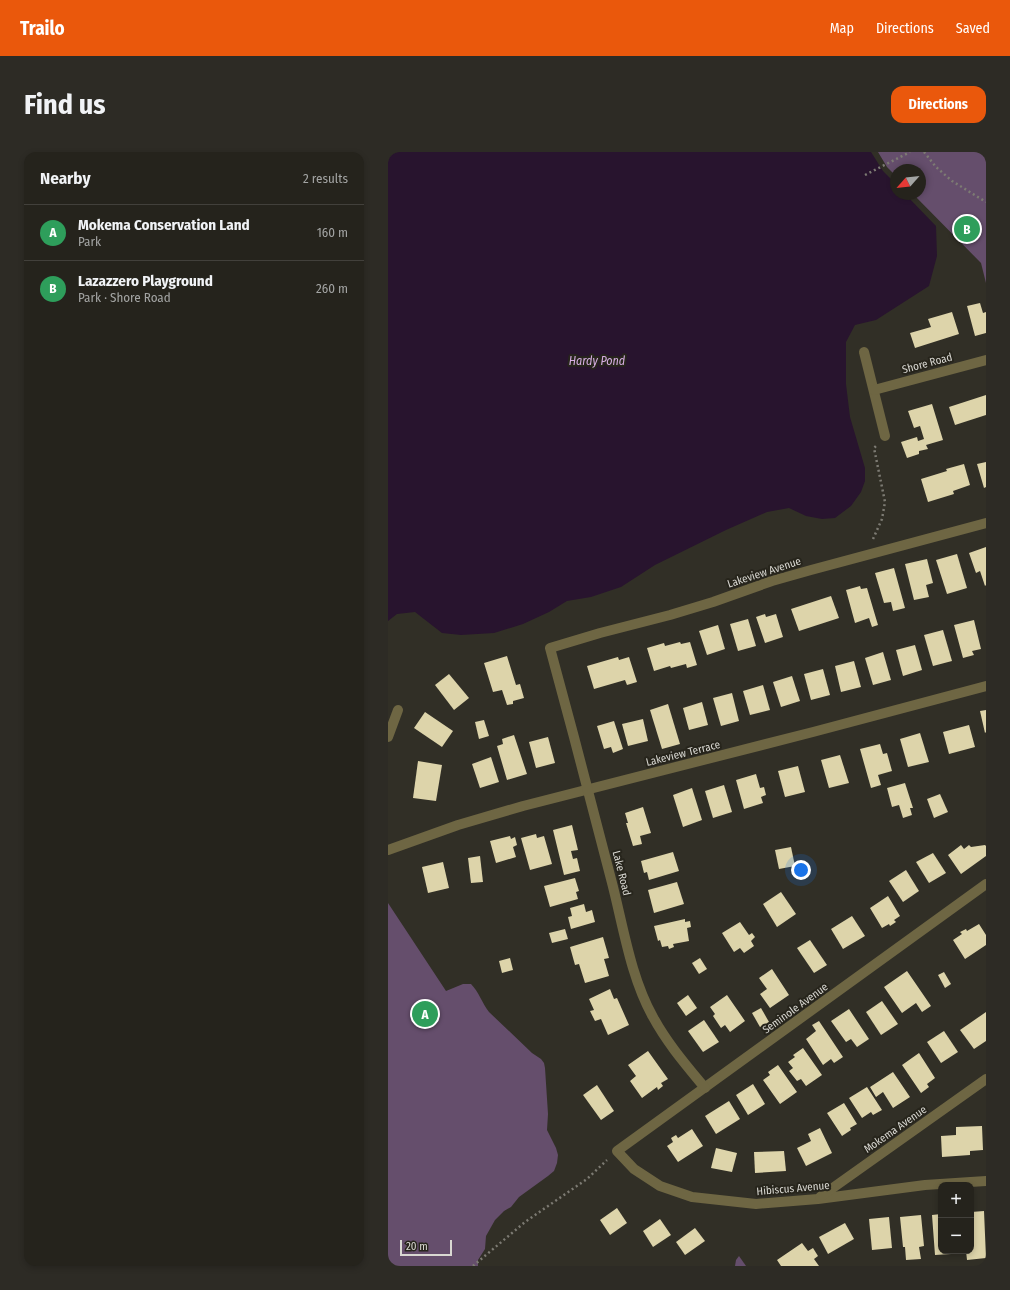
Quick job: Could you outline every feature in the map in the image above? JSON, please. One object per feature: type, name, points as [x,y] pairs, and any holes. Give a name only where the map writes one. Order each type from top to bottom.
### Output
[{"type":"street","points":[[864,352],[886,436]]},
{"type":"street","name":"Shore Road","points":[[874,390],[986,360]]},
{"type":"street","name":"Lakeview Avenue","points":[[550,648],[600,633],[670,615],[713,602],[772,581],[986,523]]},
{"type":"street","name":"Lake Road","points":[[550,648],[640,989],[652,1016],[667,1041],[705,1088]]},
{"type":"street","name":"Lakeview Terrace","points":[[388,850],[458,825],[523,806],[986,686]]},
{"type":"street","points":[[388,737],[398,710]]},
{"type":"street","name":"Seminole Avenue","points":[[617,1151],[986,884]]},
{"type":"street","name":"Mokema Avenue","points":[[818,1199],[986,1079]]},
{"type":"street","name":"Hibiscus Avenue","points":[[617,1151],[634,1169],[660,1186],[692,1197],[756,1204],[818,1199],[925,1185],[986,1181]]},
{"type":"path","points":[[865,175],[910,152]]},
{"type":"path","points":[[924,152],[936,167],[952,181],[986,202]]},
{"type":"path","points":[[866,556],[882,519],[885,502],[874,448],[886,436]]},
{"type":"path","points":[[473,1266],[525,1222],[587,1179],[617,1151]]},
{"type":"shaded area","points":[[878,152],[986,152],[986,283],[981,263],[919,200],[926,200],[926,164],[890,164],[890,170]]},
{"type":"shaded area","points":[[388,903],[446,991],[463,984],[471,984],[489,1012],[544,1063],[548,1114],[547,1130],[556,1148],[558,1155],[557,1163],[554,1171],[519,1197],[511,1207],[504,1211],[495,1220],[486,1236],[485,1249],[478,1260],[478,1266],[388,1266]]},
{"type":"shaded area","points":[[739,1256],[746,1266],[735,1266],[736,1260]]},
{"type":"water","name":"Hardy Pond","points":[[388,152],[871,152],[883,171],[890,178],[890,200],[911,200],[936,226],[937,256],[929,286],[876,320],[855,325],[846,342],[846,384],[850,417],[865,468],[865,481],[861,492],[851,506],[835,518],[822,519],[806,516],[789,508],[767,512],[726,530],[655,565],[621,587],[591,597],[567,601],[549,612],[523,624],[494,633],[461,635],[442,633],[415,612],[397,614],[388,621]]},
{"type":"building","points":[[980,303],[983,313],[986,312],[986,333],[975,336],[967,306]]},
{"type":"building","points":[[952,312],[959,334],[915,348],[910,333],[931,327],[928,319]]},
{"type":"building","points":[[986,395],[986,415],[955,425],[949,407]]},
{"type":"building","points":[[932,404],[943,440],[926,445],[928,449],[919,451],[919,454],[907,458],[901,442],[917,437],[918,441],[924,439],[920,426],[914,428],[908,411]]},
{"type":"building","points":[[986,462],[986,487],[984,488],[977,464]]},
{"type":"building","points":[[964,464],[970,485],[953,491],[954,494],[928,502],[921,479],[947,471],[946,469]]},
{"type":"building","points":[[986,547],[985,586],[980,571],[976,573],[969,553]]},
{"type":"building","points":[[957,554],[967,588],[947,594],[936,560]]},
{"type":"building","points":[[927,559],[933,583],[926,585],[929,597],[914,600],[905,564]]},
{"type":"building","points":[[894,568],[905,608],[893,611],[891,602],[884,603],[875,573]]},
{"type":"building","points":[[860,586],[861,589],[867,588],[878,625],[872,627],[869,618],[855,623],[846,590]]},
{"type":"building","points":[[831,596],[839,618],[799,631],[791,609]]},
{"type":"building","points":[[765,614],[766,617],[776,614],[783,637],[765,643],[756,617]]},
{"type":"building","points":[[748,619],[756,646],[738,651],[730,624]]},
{"type":"building","points":[[974,620],[981,649],[972,651],[974,655],[963,658],[954,625]]},
{"type":"building","points":[[718,625],[725,649],[707,655],[699,631]]},
{"type":"building","points":[[943,630],[952,661],[933,666],[924,635]]},
{"type":"building","points":[[680,642],[681,644],[690,642],[697,665],[687,668],[686,664],[671,668],[670,666],[654,671],[647,648],[664,643],[665,646]]},
{"type":"building","points":[[915,645],[922,670],[903,676],[896,650]]},
{"type":"building","points":[[883,652],[891,680],[873,685],[865,658]]},
{"type":"building","points":[[507,656],[516,685],[520,684],[524,698],[513,701],[513,704],[507,705],[502,690],[493,692],[484,663]]},
{"type":"building","points":[[618,657],[619,660],[629,657],[637,682],[627,685],[625,680],[594,689],[587,666]]},
{"type":"building","points":[[854,661],[861,687],[841,692],[835,666]]},
{"type":"building","points":[[823,669],[830,695],[811,700],[804,674]]},
{"type":"building","points":[[449,674],[469,698],[454,710],[435,685]]},
{"type":"building","points":[[792,676],[800,701],[781,707],[773,682]]},
{"type":"building","points":[[763,685],[770,710],[750,715],[743,691]]},
{"type":"building","points":[[732,693],[739,721],[721,726],[713,698]]},
{"type":"building","points":[[702,702],[708,725],[689,730],[683,708]]},
{"type":"building","points":[[668,704],[680,744],[662,749],[650,710]]},
{"type":"building","points":[[986,710],[986,732],[985,733],[980,711]]},
{"type":"building","points":[[425,712],[453,731],[442,747],[414,728]]},
{"type":"building","points":[[643,719],[648,741],[628,746],[622,724]]},
{"type":"building","points":[[484,720],[489,736],[479,739],[475,722]]},
{"type":"building","points":[[614,721],[623,749],[613,753],[611,747],[604,749],[597,726]]},
{"type":"building","points":[[969,725],[975,747],[949,754],[943,732]]},
{"type":"building","points":[[920,733],[929,762],[908,767],[900,739]]},
{"type":"building","points":[[514,735],[527,774],[507,780],[497,746],[503,744],[502,739]]},
{"type":"building","points":[[548,737],[555,763],[536,768],[529,742]]},
{"type":"building","points":[[880,744],[883,754],[887,753],[892,771],[878,775],[881,785],[871,788],[860,749]]},
{"type":"building","points":[[840,755],[849,783],[829,788],[821,760]]},
{"type":"building","points":[[491,757],[499,782],[480,788],[472,764]]},
{"type":"building","points":[[418,761],[442,765],[436,801],[413,798]]},
{"type":"building","points":[[798,766],[805,792],[785,797],[778,771]]},
{"type":"building","points":[[756,774],[760,788],[764,787],[766,795],[761,797],[763,803],[744,809],[736,780]]},
{"type":"building","points":[[905,783],[913,808],[910,808],[912,815],[903,818],[899,805],[892,807],[887,788]]},
{"type":"building","points":[[724,785],[732,812],[713,818],[705,791]]},
{"type":"building","points":[[692,788],[702,820],[683,827],[673,795]]},
{"type":"building","points":[[940,794],[948,812],[934,818],[927,799]]},
{"type":"building","points":[[643,807],[651,833],[640,836],[642,844],[633,846],[626,823],[628,823],[625,813]]},
{"type":"building","points":[[572,825],[578,850],[571,851],[573,859],[577,858],[580,871],[564,875],[553,830]]},
{"type":"building","points":[[536,834],[537,838],[544,836],[552,864],[530,870],[521,838]]},
{"type":"building","points":[[510,836],[511,839],[515,837],[517,845],[513,847],[516,857],[496,863],[490,841]]},
{"type":"building","points":[[961,845],[964,849],[969,845],[971,847],[985,845],[986,856],[961,874],[948,855]]},
{"type":"building","points":[[791,847],[795,866],[779,869],[775,850]]},
{"type":"building","points":[[673,852],[679,871],[649,880],[647,872],[644,873],[641,861]]},
{"type":"building","points":[[933,853],[946,873],[929,883],[916,862]]},
{"type":"building","points":[[480,856],[483,882],[471,883],[468,858]]},
{"type":"building","points":[[443,862],[449,888],[428,893],[422,867]]},
{"type":"building","points":[[906,870],[919,891],[903,902],[889,881]]},
{"type":"building","points":[[575,878],[579,891],[576,892],[578,899],[550,907],[544,886]]},
{"type":"building","points":[[677,882],[684,904],[654,913],[648,890]]},
{"type":"building","points":[[781,892],[796,914],[777,927],[763,904]]},
{"type":"building","points":[[888,896],[900,916],[894,920],[896,922],[890,926],[889,924],[882,928],[870,908]]},
{"type":"building","points":[[584,904],[586,912],[592,910],[595,922],[571,929],[568,917],[572,916],[570,908]]},
{"type":"building","points":[[852,916],[865,936],[843,949],[831,929]]},
{"type":"building","points":[[685,919],[685,922],[690,921],[691,927],[687,928],[689,941],[673,944],[674,947],[669,949],[668,946],[662,947],[660,940],[658,941],[654,926]]},
{"type":"building","points":[[740,922],[749,935],[752,933],[755,937],[751,941],[754,946],[744,953],[740,948],[734,952],[722,933]]},
{"type":"building","points":[[979,924],[986,935],[986,945],[965,959],[953,940],[962,934],[960,932],[966,929],[967,931]]},
{"type":"building","points":[[565,929],[568,939],[552,943],[549,933]]},
{"type":"building","points":[[603,937],[609,958],[604,959],[609,976],[585,983],[579,964],[575,965],[570,947]]},
{"type":"building","points":[[810,940],[827,965],[814,973],[797,948]]},
{"type":"building","points":[[510,958],[513,970],[502,973],[499,961]]},
{"type":"building","points":[[700,958],[707,969],[699,974],[692,963]]},
{"type":"building","points":[[772,969],[789,995],[770,1008],[760,994],[767,989],[759,978]]},
{"type":"building","points":[[907,971],[931,1006],[922,1012],[916,1003],[902,1013],[884,987]]},
{"type":"building","points":[[944,972],[951,984],[945,988],[938,975]]},
{"type":"building","points":[[610,989],[614,999],[617,998],[629,1025],[608,1035],[601,1019],[595,1021],[590,1011],[594,1010],[589,999]]},
{"type":"building","points":[[688,995],[697,1008],[686,1016],[677,1003]]},
{"type":"building","points":[[727,995],[745,1021],[730,1032],[725,1025],[721,1028],[713,1016],[715,1014],[710,1007]]},
{"type":"building","points":[[882,1001],[898,1024],[881,1035],[866,1012]]},
{"type":"building","points":[[761,1008],[769,1022],[760,1027],[752,1013]]},
{"type":"building","points":[[849,1009],[869,1039],[857,1047],[851,1039],[846,1042],[831,1021]]},
{"type":"building","points":[[986,1012],[986,1041],[974,1049],[960,1030]]},
{"type":"building","points":[[704,1020],[719,1042],[703,1052],[688,1031]]},
{"type":"building","points":[[819,1021],[843,1057],[834,1063],[831,1059],[823,1065],[806,1039],[816,1031],[812,1025]]},
{"type":"building","points":[[944,1031],[958,1052],[941,1063],[927,1042]]},
{"type":"building","points":[[803,1048],[822,1075],[806,1086],[801,1079],[797,1081],[789,1071],[793,1068],[788,1062],[795,1057],[793,1055]]},
{"type":"building","points":[[648,1051],[668,1079],[661,1083],[663,1086],[658,1090],[657,1087],[642,1098],[630,1081],[636,1076],[628,1065]]},
{"type":"building","points":[[919,1053],[935,1078],[927,1084],[929,1087],[921,1093],[902,1065]]},
{"type":"building","points":[[778,1065],[797,1092],[780,1104],[763,1080],[770,1075],[768,1072]]},
{"type":"building","points":[[893,1072],[910,1097],[893,1108],[883,1092],[876,1097],[870,1087]]},
{"type":"building","points":[[753,1084],[765,1104],[748,1115],[736,1095]]},
{"type":"building","points":[[597,1085],[614,1111],[601,1120],[583,1095]]},
{"type":"building","points":[[867,1087],[882,1110],[873,1115],[871,1112],[862,1118],[849,1098]]},
{"type":"building","points":[[729,1101],[740,1119],[716,1134],[705,1116]]},
{"type":"building","points":[[844,1103],[857,1124],[850,1128],[851,1130],[842,1136],[827,1113]]},
{"type":"building","points":[[982,1126],[983,1150],[970,1151],[970,1155],[942,1157],[941,1136],[956,1135],[956,1127]]},
{"type":"building","points":[[820,1128],[832,1153],[806,1166],[797,1148],[811,1141],[808,1134]]},
{"type":"building","points":[[692,1129],[703,1146],[678,1162],[667,1146],[673,1142],[671,1138],[676,1135],[678,1138]]},
{"type":"building","points":[[716,1148],[737,1153],[732,1172],[711,1168]]},
{"type":"building","points":[[784,1151],[786,1171],[755,1173],[754,1152]]},
{"type":"building","points":[[617,1208],[627,1223],[610,1235],[600,1220]]},
{"type":"building","points":[[984,1211],[986,1258],[967,1260],[966,1254],[974,1254],[974,1212]]},
{"type":"building","points":[[938,1214],[938,1254],[951,1254],[935,1255],[932,1215]]},
{"type":"building","points":[[921,1215],[924,1246],[919,1247],[921,1259],[906,1260],[900,1217]]},
{"type":"building","points":[[889,1217],[892,1248],[872,1250],[869,1219]]},
{"type":"building","points":[[660,1219],[671,1235],[653,1247],[643,1231]]},
{"type":"building","points":[[845,1223],[854,1239],[828,1254],[819,1237]]},
{"type":"building","points":[[695,1228],[705,1241],[685,1255],[676,1242]]},
{"type":"building","points":[[802,1243],[808,1251],[813,1248],[818,1256],[814,1259],[819,1266],[781,1266],[777,1260]]},
{"type":"place","name":"Lazazzero Playground","points":[[967,229]]},
{"type":"place","name":"Mokema Conservation Land","points":[[425,1014]]}]
